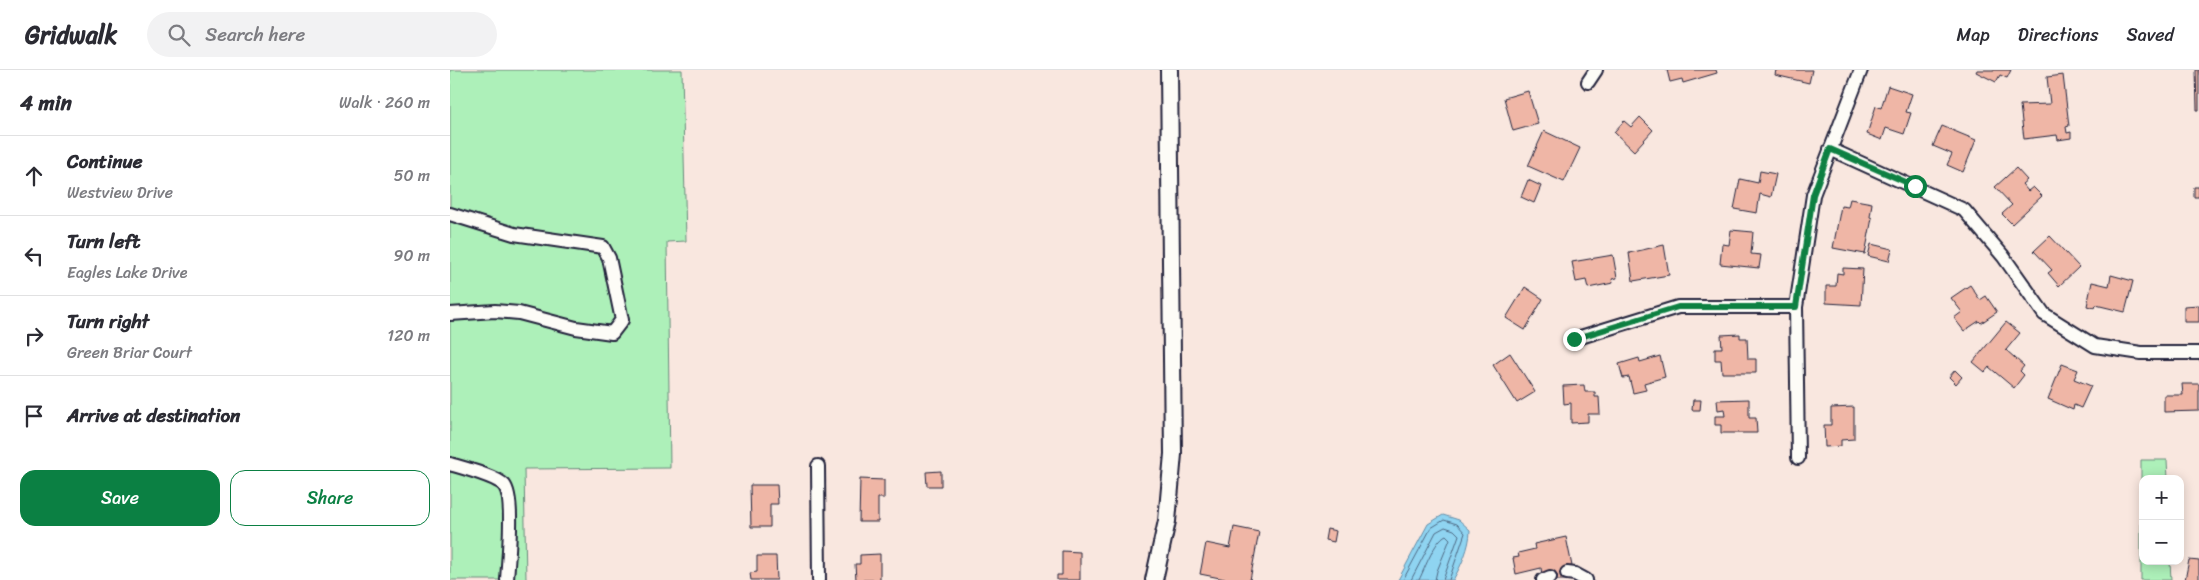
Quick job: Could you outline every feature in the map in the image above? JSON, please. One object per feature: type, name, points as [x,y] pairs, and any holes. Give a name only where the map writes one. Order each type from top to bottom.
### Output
[{"type":"main road","points":[[1154,580],[1167,521],[1173,454],[1169,70]]},
{"type":"street","points":[[1588,82],[1596,70]]},
{"type":"street","points":[[1798,458],[1796,307],[1813,195],[1861,70]]},
{"type":"street","points":[[1830,149],[1899,178],[1964,210],[2003,256],[2044,314],[2095,346],[2141,353],[2199,353]]},
{"type":"street","points":[[450,214],[514,234],[603,247],[609,258],[622,320],[617,329],[612,333],[569,327],[519,313],[495,311],[450,314]]},
{"type":"street","points":[[1574,339],[1678,307],[1796,307]]},
{"type":"street","points":[[450,464],[497,481],[504,486],[510,498],[507,580]]},
{"type":"street","points":[[818,466],[820,580]]},
{"type":"street","points":[[1567,574],[1575,574],[1586,580]]},
{"type":"green space","points":[[450,70],[682,70],[686,241],[667,242],[670,468],[524,469],[526,580],[450,580]]},
{"type":"green space","points":[[2141,460],[2167,460],[2168,475],[2141,475]]},
{"type":"green space","points":[[2141,565],[2170,565],[2171,580],[2141,580]]},
{"type":"water","points":[[1443,515],[1459,520],[1470,530],[1467,550],[1453,580],[1398,580],[1428,524]]},
{"type":"building","points":[[1667,70],[1716,70],[1717,73],[1683,83],[1682,79],[1670,82]]},
{"type":"building","points":[[1776,70],[1812,70],[1809,83],[1775,75]]},
{"type":"building","points":[[1977,70],[2011,70],[2007,78],[2000,75],[1996,82],[1976,72]]},
{"type":"building","points":[[2196,70],[2199,70],[2199,110],[2197,110]]},
{"type":"building","points":[[2063,75],[2069,126],[2066,127],[2067,133],[2071,132],[2071,138],[2058,140],[2057,135],[2024,139],[2020,105],[2050,104],[2047,77]]},
{"type":"building","points":[[1888,86],[1912,94],[1906,112],[1911,113],[1904,134],[1886,128],[1882,140],[1867,134],[1876,106],[1881,108]]},
{"type":"building","points":[[1528,91],[1538,124],[1513,131],[1504,98]]},
{"type":"building","points":[[1640,117],[1653,130],[1634,151],[1614,132],[1624,121],[1631,127]]},
{"type":"building","points":[[1942,126],[1976,140],[1963,172],[1947,165],[1952,154],[1933,146]]},
{"type":"building","points":[[1544,131],[1580,148],[1564,182],[1528,166]]},
{"type":"building","points":[[2016,168],[2027,180],[2022,184],[2028,191],[2033,187],[2042,196],[2012,224],[2002,214],[2012,205],[1995,187]]},
{"type":"building","points":[[1760,171],[1776,174],[1771,197],[1760,194],[1757,213],[1734,209],[1740,179],[1758,183]]},
{"type":"building","points":[[1528,180],[1541,186],[1534,203],[1521,197]]},
{"type":"building","points":[[2194,187],[2199,187],[2199,197],[2194,197]]},
{"type":"building","points":[[1850,199],[1872,203],[1870,217],[1872,218],[1865,254],[1833,248],[1841,206],[1848,207]]},
{"type":"building","points":[[1731,230],[1753,232],[1751,254],[1761,255],[1759,268],[1720,264],[1722,244],[1729,245]]},
{"type":"building","points":[[2050,236],[2079,267],[2059,286],[2048,273],[2052,270],[2034,251]]},
{"type":"building","points":[[1871,244],[1892,249],[1889,261],[1868,256]]},
{"type":"building","points":[[1664,245],[1669,275],[1633,281],[1629,253]]},
{"type":"building","points":[[1613,255],[1617,278],[1612,279],[1613,283],[1588,288],[1586,280],[1576,282],[1572,262]]},
{"type":"building","points":[[1843,268],[1863,269],[1861,305],[1826,303],[1826,286],[1836,286],[1837,273],[1843,274]]},
{"type":"building","points":[[2111,275],[2133,281],[2125,312],[2096,305],[2095,308],[2087,306],[2092,282],[2109,286]]},
{"type":"building","points":[[1970,285],[1980,300],[1986,296],[1997,312],[1981,323],[1979,321],[1964,331],[1954,318],[1962,312],[1951,298]]},
{"type":"building","points":[[1525,287],[1543,299],[1525,330],[1506,318]]},
{"type":"building","points":[[2199,305],[2199,322],[2184,322],[2184,306]]},
{"type":"building","points":[[2006,322],[2020,333],[2006,350],[2024,366],[2020,371],[2024,375],[2014,388],[1989,367],[1985,372],[1973,362]]},
{"type":"building","points":[[1740,334],[1740,338],[1747,338],[1748,359],[1756,359],[1756,373],[1722,373],[1721,360],[1715,360],[1715,348],[1722,348],[1721,335]]},
{"type":"building","points":[[1510,353],[1535,392],[1517,403],[1493,365]]},
{"type":"building","points":[[1660,356],[1665,377],[1644,383],[1646,390],[1633,393],[1629,377],[1623,378],[1619,364],[1639,358],[1640,362]]},
{"type":"building","points":[[2062,364],[2078,370],[2074,379],[2091,386],[2081,408],[2074,405],[2073,410],[2048,399]]},
{"type":"building","points":[[1955,370],[1962,377],[1956,384],[1949,377]]},
{"type":"building","points":[[2182,384],[2199,384],[2199,411],[2164,412],[2164,395],[2183,395]]},
{"type":"building","points":[[1584,385],[1585,392],[1595,392],[1595,397],[1599,397],[1600,414],[1588,414],[1588,422],[1571,423],[1571,403],[1564,404],[1563,386]]},
{"type":"building","points":[[1749,399],[1749,418],[1756,418],[1757,433],[1721,433],[1721,425],[1715,425],[1715,416],[1725,416],[1724,409],[1718,410],[1717,400]]},
{"type":"building","points":[[1693,400],[1701,400],[1700,410],[1692,410]]},
{"type":"building","points":[[1854,407],[1854,439],[1841,440],[1841,446],[1825,447],[1824,425],[1831,425],[1831,408]]},
{"type":"building","points":[[941,471],[941,486],[927,486],[926,472]]},
{"type":"building","points":[[860,479],[884,480],[884,498],[878,498],[878,522],[859,522]]},
{"type":"building","points":[[750,485],[777,485],[778,504],[770,504],[770,527],[751,527]]},
{"type":"building","points":[[1234,527],[1259,532],[1250,580],[1230,580],[1200,574],[1206,543],[1230,548]]},
{"type":"building","points":[[1327,529],[1336,531],[1334,542],[1325,540]]},
{"type":"building","points":[[1566,537],[1572,566],[1565,567],[1568,580],[1551,580],[1542,575],[1541,568],[1516,574],[1513,558],[1519,557],[1518,553],[1535,549],[1534,544]]},
{"type":"building","points":[[1062,551],[1080,552],[1080,580],[1057,580],[1057,575],[1062,575]]},
{"type":"building","points":[[880,554],[880,580],[856,580],[855,564],[860,564],[860,555]]},
{"type":"building","points":[[757,556],[776,556],[777,580],[751,580],[750,573],[757,572]]},
{"type":"building","points":[[2189,560],[2199,561],[2199,580],[2185,580]]},
{"type":"route","points":[[1574,339],[1678,307],[1796,307],[1813,195],[1830,149],[1915,186]]}]
